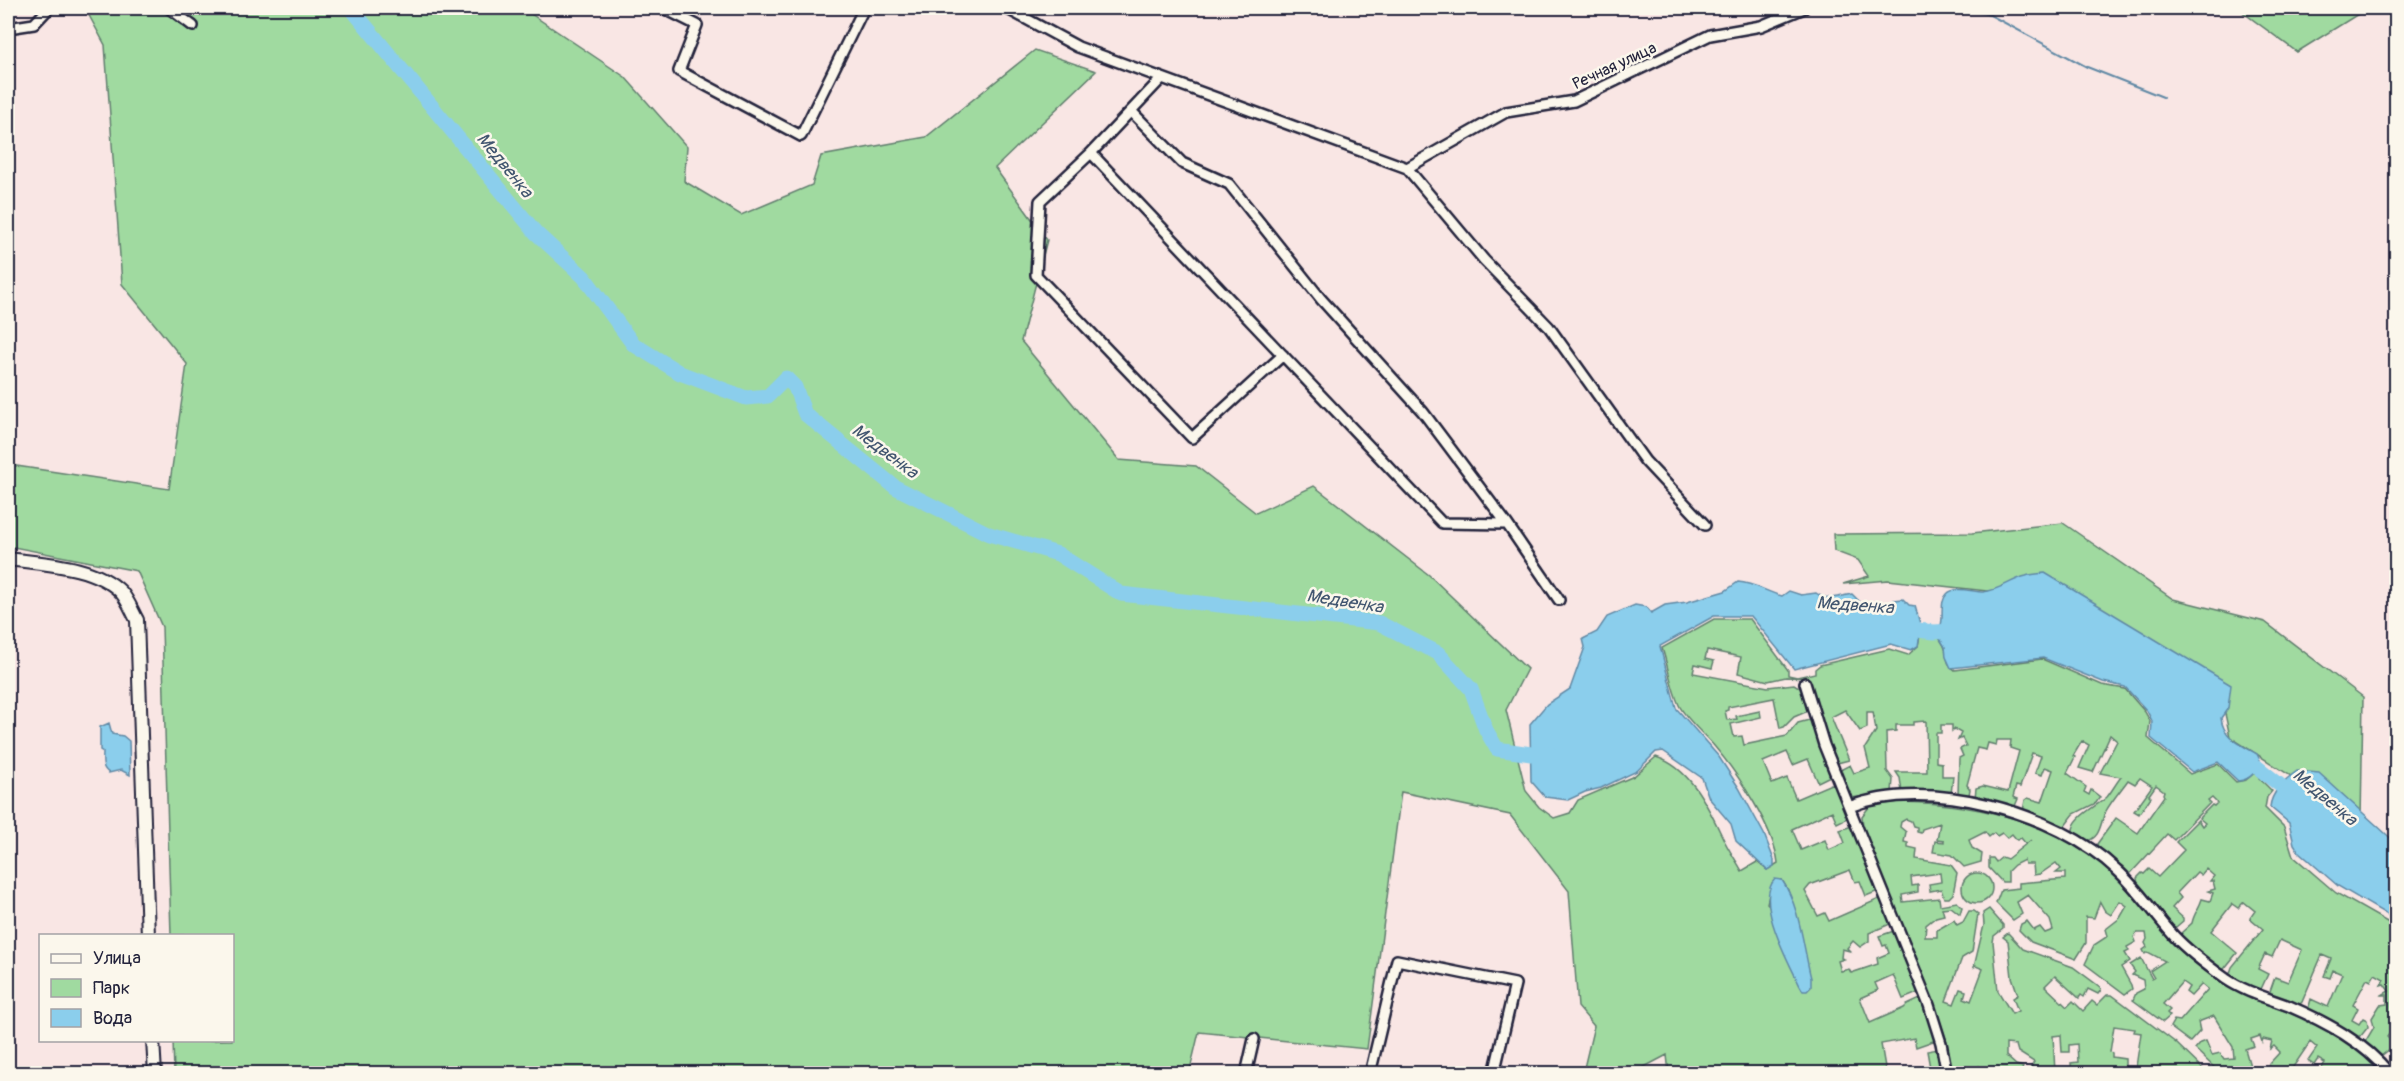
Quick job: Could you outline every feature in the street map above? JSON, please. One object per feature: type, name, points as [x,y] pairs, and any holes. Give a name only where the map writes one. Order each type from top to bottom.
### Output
[{"type":"street","points":[[8,28],[34,24],[49,8]]},
{"type":"street","points":[[169,8],[193,26]]},
{"type":"street","points":[[663,8],[697,26],[679,71],[801,136],[864,8]]},
{"type":"street","points":[[1006,8],[1078,47],[1407,168],[1484,260],[1549,327],[1645,461],[1705,525]]},
{"type":"street","name":"Речная улица","points":[[1407,168],[1506,112],[1574,100],[1710,35],[1761,26],[1804,8]]},
{"type":"street","points":[[1162,78],[1091,153],[1040,201],[1036,275],[1192,438],[1282,354]]},
{"type":"street","points":[[1131,111],[1182,163],[1229,184],[1321,298],[1423,412],[1508,524],[1559,600]]},
{"type":"street","points":[[1091,153],[1442,523],[1508,524]]},
{"type":"street","points":[[8,559],[78,570],[108,581],[123,594],[137,620],[148,934]]},
{"type":"street","points":[[1804,683],[1824,745],[1929,1005],[1941,1043],[1947,1074]]},
{"type":"street","points":[[1849,807],[1889,796],[1950,799],[2012,812],[2058,830],[2089,847],[2118,871],[2144,897],[2173,935],[2207,965],[2250,992],[2302,1012],[2334,1028],[2369,1052],[2390,1074]]},
{"type":"street","points":[[1370,1074],[1397,960],[1515,984],[1494,1074]]},
{"type":"street","points":[[1246,1074],[1254,1039]]},
{"type":"street","points":[[153,1042],[155,1074]]},
{"type":"green space","points":[[85,8],[522,8],[625,77],[687,147],[684,181],[741,215],[812,185],[821,156],[926,137],[1035,50],[1096,71],[995,168],[1047,240],[1021,341],[1119,460],[1196,466],[1256,513],[1314,486],[1429,575],[1527,669],[1506,710],[1526,791],[1539,807],[1554,818],[1570,813],[1578,800],[1634,776],[1656,757],[1668,762],[1689,779],[1742,871],[1757,862],[1767,870],[1778,863],[1770,834],[1744,786],[1724,758],[1679,705],[1662,648],[1714,619],[1750,619],[1788,670],[1788,675],[1797,677],[1815,673],[1815,669],[1820,665],[1889,649],[1908,655],[1918,646],[1920,635],[1939,637],[1944,645],[1948,662],[1955,670],[2042,659],[2102,685],[2125,689],[2150,721],[2148,738],[2190,774],[2218,764],[2236,782],[2246,780],[2254,773],[2272,791],[2267,797],[2265,808],[2284,827],[2293,856],[2336,893],[2396,927],[2396,1031],[2393,1029],[2387,1037],[2395,1045],[2381,1056],[2365,1042],[2374,1027],[2372,1018],[2380,1005],[2387,1004],[2387,995],[2382,995],[2389,991],[2384,984],[2381,985],[2384,979],[2375,974],[2371,981],[2367,979],[2353,1005],[2358,1008],[2352,1020],[2359,1024],[2363,1018],[2367,1020],[2368,1027],[2360,1037],[2356,1037],[2308,1010],[2311,999],[2328,1007],[2342,974],[2333,970],[2330,978],[2324,976],[2331,959],[2322,955],[2299,1005],[2269,994],[2275,977],[2288,982],[2302,950],[2280,940],[2272,957],[2265,954],[2258,969],[2268,974],[2261,989],[2255,990],[2229,976],[2232,967],[2263,929],[2250,918],[2255,911],[2244,902],[2238,908],[2232,904],[2211,931],[2237,953],[2224,969],[2220,970],[2181,938],[2181,933],[2192,923],[2202,899],[2210,901],[2213,893],[2208,891],[2215,889],[2213,881],[2210,881],[2214,876],[2206,869],[2201,875],[2197,872],[2177,893],[2181,898],[2172,908],[2183,918],[2183,921],[2176,927],[2169,925],[2138,886],[2137,878],[2142,873],[2144,874],[2149,869],[2158,877],[2184,850],[2176,842],[2198,820],[2202,826],[2205,823],[2199,818],[2217,803],[2212,798],[2208,801],[2210,803],[2174,840],[2167,834],[2131,873],[2126,873],[2099,850],[2097,844],[2116,818],[2138,833],[2164,796],[2164,791],[2156,785],[2139,814],[2134,811],[2152,786],[2140,778],[2135,784],[2128,780],[2108,807],[2095,836],[2086,841],[2073,833],[2076,822],[2107,797],[2121,777],[2100,773],[2117,741],[2110,735],[2093,772],[2079,768],[2089,745],[2082,741],[2073,756],[2075,757],[2067,773],[2086,787],[2084,792],[2089,795],[2091,790],[2100,797],[2096,803],[2074,814],[2064,827],[2023,811],[2025,800],[2028,798],[2042,802],[2053,770],[2045,767],[2042,775],[2035,773],[2041,756],[2032,753],[2020,787],[2016,786],[2013,797],[2018,799],[2015,806],[1975,798],[1976,788],[1983,786],[2008,792],[2019,751],[2010,748],[2011,740],[1997,740],[1996,745],[1988,743],[1986,750],[1977,748],[1967,785],[1970,789],[1969,795],[1958,795],[1959,758],[1963,756],[1960,749],[1966,746],[1962,738],[1958,740],[1961,733],[1954,729],[1952,731],[1952,725],[1941,725],[1941,733],[1936,733],[1936,762],[1942,763],[1942,776],[1953,776],[1951,794],[1902,792],[1900,778],[1896,772],[1927,772],[1926,721],[1913,722],[1913,725],[1896,725],[1896,731],[1886,732],[1887,771],[1893,779],[1892,792],[1851,798],[1840,770],[1850,765],[1854,773],[1870,768],[1865,748],[1876,731],[1873,712],[1867,712],[1867,728],[1860,731],[1845,710],[1831,717],[1849,760],[1837,763],[1828,744],[1808,678],[1786,677],[1768,681],[1738,673],[1741,657],[1707,650],[1705,659],[1714,661],[1712,668],[1695,664],[1693,673],[1768,687],[1794,684],[1802,689],[1808,711],[1794,717],[1784,727],[1780,728],[1774,698],[1728,707],[1725,711],[1727,720],[1760,711],[1761,717],[1731,724],[1734,737],[1742,736],[1744,745],[1787,736],[1798,723],[1809,720],[1813,723],[1830,776],[1818,782],[1808,759],[1793,765],[1787,752],[1763,762],[1772,784],[1787,778],[1796,799],[1831,784],[1836,785],[1848,815],[1847,818],[1837,823],[1832,811],[1792,829],[1801,850],[1825,840],[1829,850],[1845,843],[1840,830],[1852,826],[1877,889],[1876,892],[1866,896],[1860,881],[1855,882],[1850,870],[1810,885],[1805,891],[1818,916],[1825,913],[1829,921],[1879,899],[1882,900],[1891,921],[1888,925],[1869,933],[1869,941],[1860,947],[1853,941],[1847,948],[1850,951],[1842,949],[1841,958],[1844,959],[1838,961],[1841,971],[1849,969],[1851,973],[1878,964],[1877,958],[1889,953],[1879,936],[1894,931],[1919,989],[1918,993],[1903,999],[1893,975],[1875,983],[1878,990],[1860,998],[1870,1023],[1920,999],[1923,1001],[1936,1040],[1916,1047],[1914,1038],[1881,1044],[1886,1073],[1669,1073],[1667,1055],[1633,1073],[1583,1072],[1594,1026],[1578,1007],[1569,891],[1510,815],[1401,792],[1367,1049],[1199,1032],[1189,1074],[174,1073],[173,1042],[234,1042],[234,934],[171,934],[162,627],[137,571],[8,546],[8,461],[10,465],[169,489],[187,364],[122,284],[105,45]],"holes":[[[1782,880],[1788,890],[1802,941],[1767,903],[1772,883]]]},
{"type":"green space","points":[[2237,8],[2368,8],[2297,52]]},
{"type":"green space","points":[[2063,523],[2173,599],[2265,622],[2363,697],[2361,821],[2230,737],[2220,690],[1996,592],[1888,580],[1843,584],[1869,576],[1858,560],[1834,551],[1833,534],[1972,533]]},
{"type":"green space","points":[[1899,802],[1930,803],[1992,813],[2050,832],[2078,847],[2127,886],[2170,939],[2204,970],[2240,993],[2325,1029],[2361,1053],[2383,1073],[2318,1073],[2325,1063],[2318,1059],[2314,1065],[2308,1061],[2317,1048],[2310,1042],[2289,1073],[2272,1073],[2269,1064],[2280,1052],[2274,1046],[2270,1049],[2272,1041],[2263,1039],[2262,1042],[2260,1036],[2251,1039],[2254,1046],[2245,1049],[2252,1073],[2220,1073],[2195,1049],[2200,1043],[2206,1041],[2212,1055],[2220,1053],[2224,1059],[2234,1058],[2233,1047],[2214,1016],[2198,1022],[2200,1031],[2190,1042],[2170,1027],[2174,1020],[2180,1021],[2208,989],[2202,984],[2191,996],[2186,992],[2189,987],[2182,982],[2163,1004],[2170,1010],[2167,1013],[2170,1016],[2163,1022],[2133,1000],[2136,993],[2144,989],[2143,980],[2132,975],[2135,972],[2130,965],[2141,958],[2152,979],[2154,978],[2150,971],[2165,961],[2148,952],[2145,954],[2143,950],[2147,947],[2146,933],[2137,933],[2134,937],[2136,942],[2127,947],[2129,951],[2125,953],[2130,961],[2121,967],[2132,989],[2125,994],[2085,964],[2094,945],[2108,936],[2106,929],[2120,918],[2127,906],[2120,901],[2111,915],[2105,911],[2100,902],[2094,918],[2086,917],[2086,943],[2076,959],[2031,942],[2019,930],[2021,924],[2027,921],[2034,930],[2040,927],[2045,933],[2053,930],[2050,920],[2028,895],[2017,902],[2022,914],[2013,920],[1996,903],[2001,890],[2019,888],[2019,883],[2065,879],[2065,873],[2056,873],[2061,869],[2056,863],[2040,874],[2034,875],[2033,864],[2025,864],[2024,860],[2008,871],[2008,882],[2002,882],[1989,868],[1989,858],[1993,858],[1996,862],[2002,857],[2007,859],[2026,844],[2021,838],[2017,840],[2012,834],[2007,838],[2002,833],[1997,836],[1994,833],[1989,837],[1985,832],[1969,840],[1972,848],[1982,854],[1981,862],[1964,867],[1952,855],[1933,852],[1935,841],[1944,842],[1944,840],[1937,839],[1940,823],[1922,829],[1921,833],[1917,832],[1917,827],[1906,819],[1901,822],[1900,827],[1906,832],[1904,842],[1908,843],[1908,847],[1917,849],[1916,859],[1951,865],[1957,873],[1953,894],[1949,898],[1944,898],[1941,889],[1930,891],[1929,884],[1941,882],[1940,873],[1911,877],[1912,886],[1918,885],[1918,892],[1902,895],[1903,902],[1939,898],[1940,905],[1957,902],[1962,907],[1960,914],[1951,907],[1942,908],[1944,915],[1936,917],[1926,925],[1925,937],[1937,937],[1937,930],[1954,920],[1957,925],[1963,922],[1969,911],[1978,914],[1972,952],[1962,958],[1946,1001],[1954,1004],[1960,989],[1966,991],[1964,998],[1971,1001],[1983,969],[1974,967],[1984,925],[1983,913],[1989,909],[2003,925],[2003,929],[1994,936],[1993,942],[1998,991],[2012,1014],[2018,1011],[2013,998],[2018,995],[2012,977],[2008,941],[2003,937],[2008,933],[2023,949],[2073,967],[2100,987],[2098,994],[2088,989],[2084,997],[2081,995],[2079,998],[2055,976],[2045,986],[2067,1007],[2073,1001],[2083,1011],[2092,1001],[2097,1005],[2107,995],[2112,995],[2176,1043],[2207,1073],[2130,1073],[2136,1067],[2141,1033],[2134,1032],[2135,1029],[2114,1026],[2110,1052],[2112,1057],[2125,1059],[2125,1073],[2072,1073],[2071,1063],[2078,1062],[2077,1044],[2069,1045],[2069,1052],[2062,1052],[2061,1035],[2053,1036],[2055,1072],[2043,1074],[2030,1069],[2034,1062],[2018,1052],[2016,1045],[2006,1044],[2006,1056],[2016,1065],[2023,1067],[2022,1070],[2026,1073],[1990,1073],[1979,1066],[1974,1073],[1952,1073],[1947,1042],[1934,1003],[1863,827],[1862,816],[1870,806]]},
{"type":"green space","points":[[1977,873],[1988,877],[1992,888],[1988,899],[1977,903],[1966,899],[1962,888],[1966,877]]},
{"type":"green space","points":[[1938,1049],[1943,1073],[1931,1073],[1927,1051]]},
{"type":"water","points":[[2045,573],[2231,685],[2228,708],[2221,718],[2229,736],[2257,754],[2260,760],[2252,775],[2238,781],[2218,762],[2192,772],[2151,738],[2152,721],[2147,711],[2125,687],[2103,682],[2043,658],[1951,668],[1945,647],[1939,637],[1934,636],[1935,628],[1941,625],[1942,605],[1947,594],[1959,589],[1989,591],[2020,578]]},
{"type":"water","points":[[1738,582],[1782,596],[1789,591],[1801,595],[1816,593],[1829,598],[1852,594],[1862,604],[1890,604],[1894,600],[1903,599],[1909,605],[1915,606],[1921,627],[1918,646],[1911,650],[1891,644],[1794,669],[1751,616],[1714,616],[1660,646],[1676,708],[1719,757],[1764,834],[1774,860],[1774,866],[1767,870],[1736,841],[1731,824],[1709,798],[1702,778],[1663,751],[1656,752],[1637,771],[1568,800],[1545,797],[1531,781],[1530,724],[1547,704],[1570,689],[1585,647],[1583,639],[1597,632],[1607,617],[1635,605],[1646,607],[1651,613],[1665,605],[1687,602],[1725,591]]},
{"type":"water","points":[[109,723],[112,734],[123,736],[129,741],[130,775],[121,770],[109,773],[104,767],[103,752],[100,750],[100,727]]},
{"type":"water","points":[[2297,771],[2319,773],[2396,843],[2396,920],[2338,886],[2299,852],[2294,844],[2289,823],[2270,807],[2279,787]]},
{"type":"water","points":[[1775,879],[1782,880],[1797,914],[1811,978],[1811,987],[1807,991],[1803,991],[1788,962],[1771,916],[1768,902],[1770,889]]},
{"type":"waterway","name":"Медвенка","points":[[351,8],[536,233],[584,277],[633,344],[680,373],[746,398],[768,396],[786,378],[795,387],[805,414],[895,487],[989,534],[1058,554],[1121,594],[1379,623],[1438,653],[1471,689],[1486,730],[1497,749],[1531,754],[1549,753]]},
{"type":"waterway","points":[[1962,8],[1990,15],[2087,67],[2163,97]]},
{"type":"waterway","name":"Медвенка","points":[[1901,628],[1934,632],[1955,631]]},
{"type":"waterway","name":"Медвенка","points":[[2240,758],[2257,767],[2296,798]]}]
